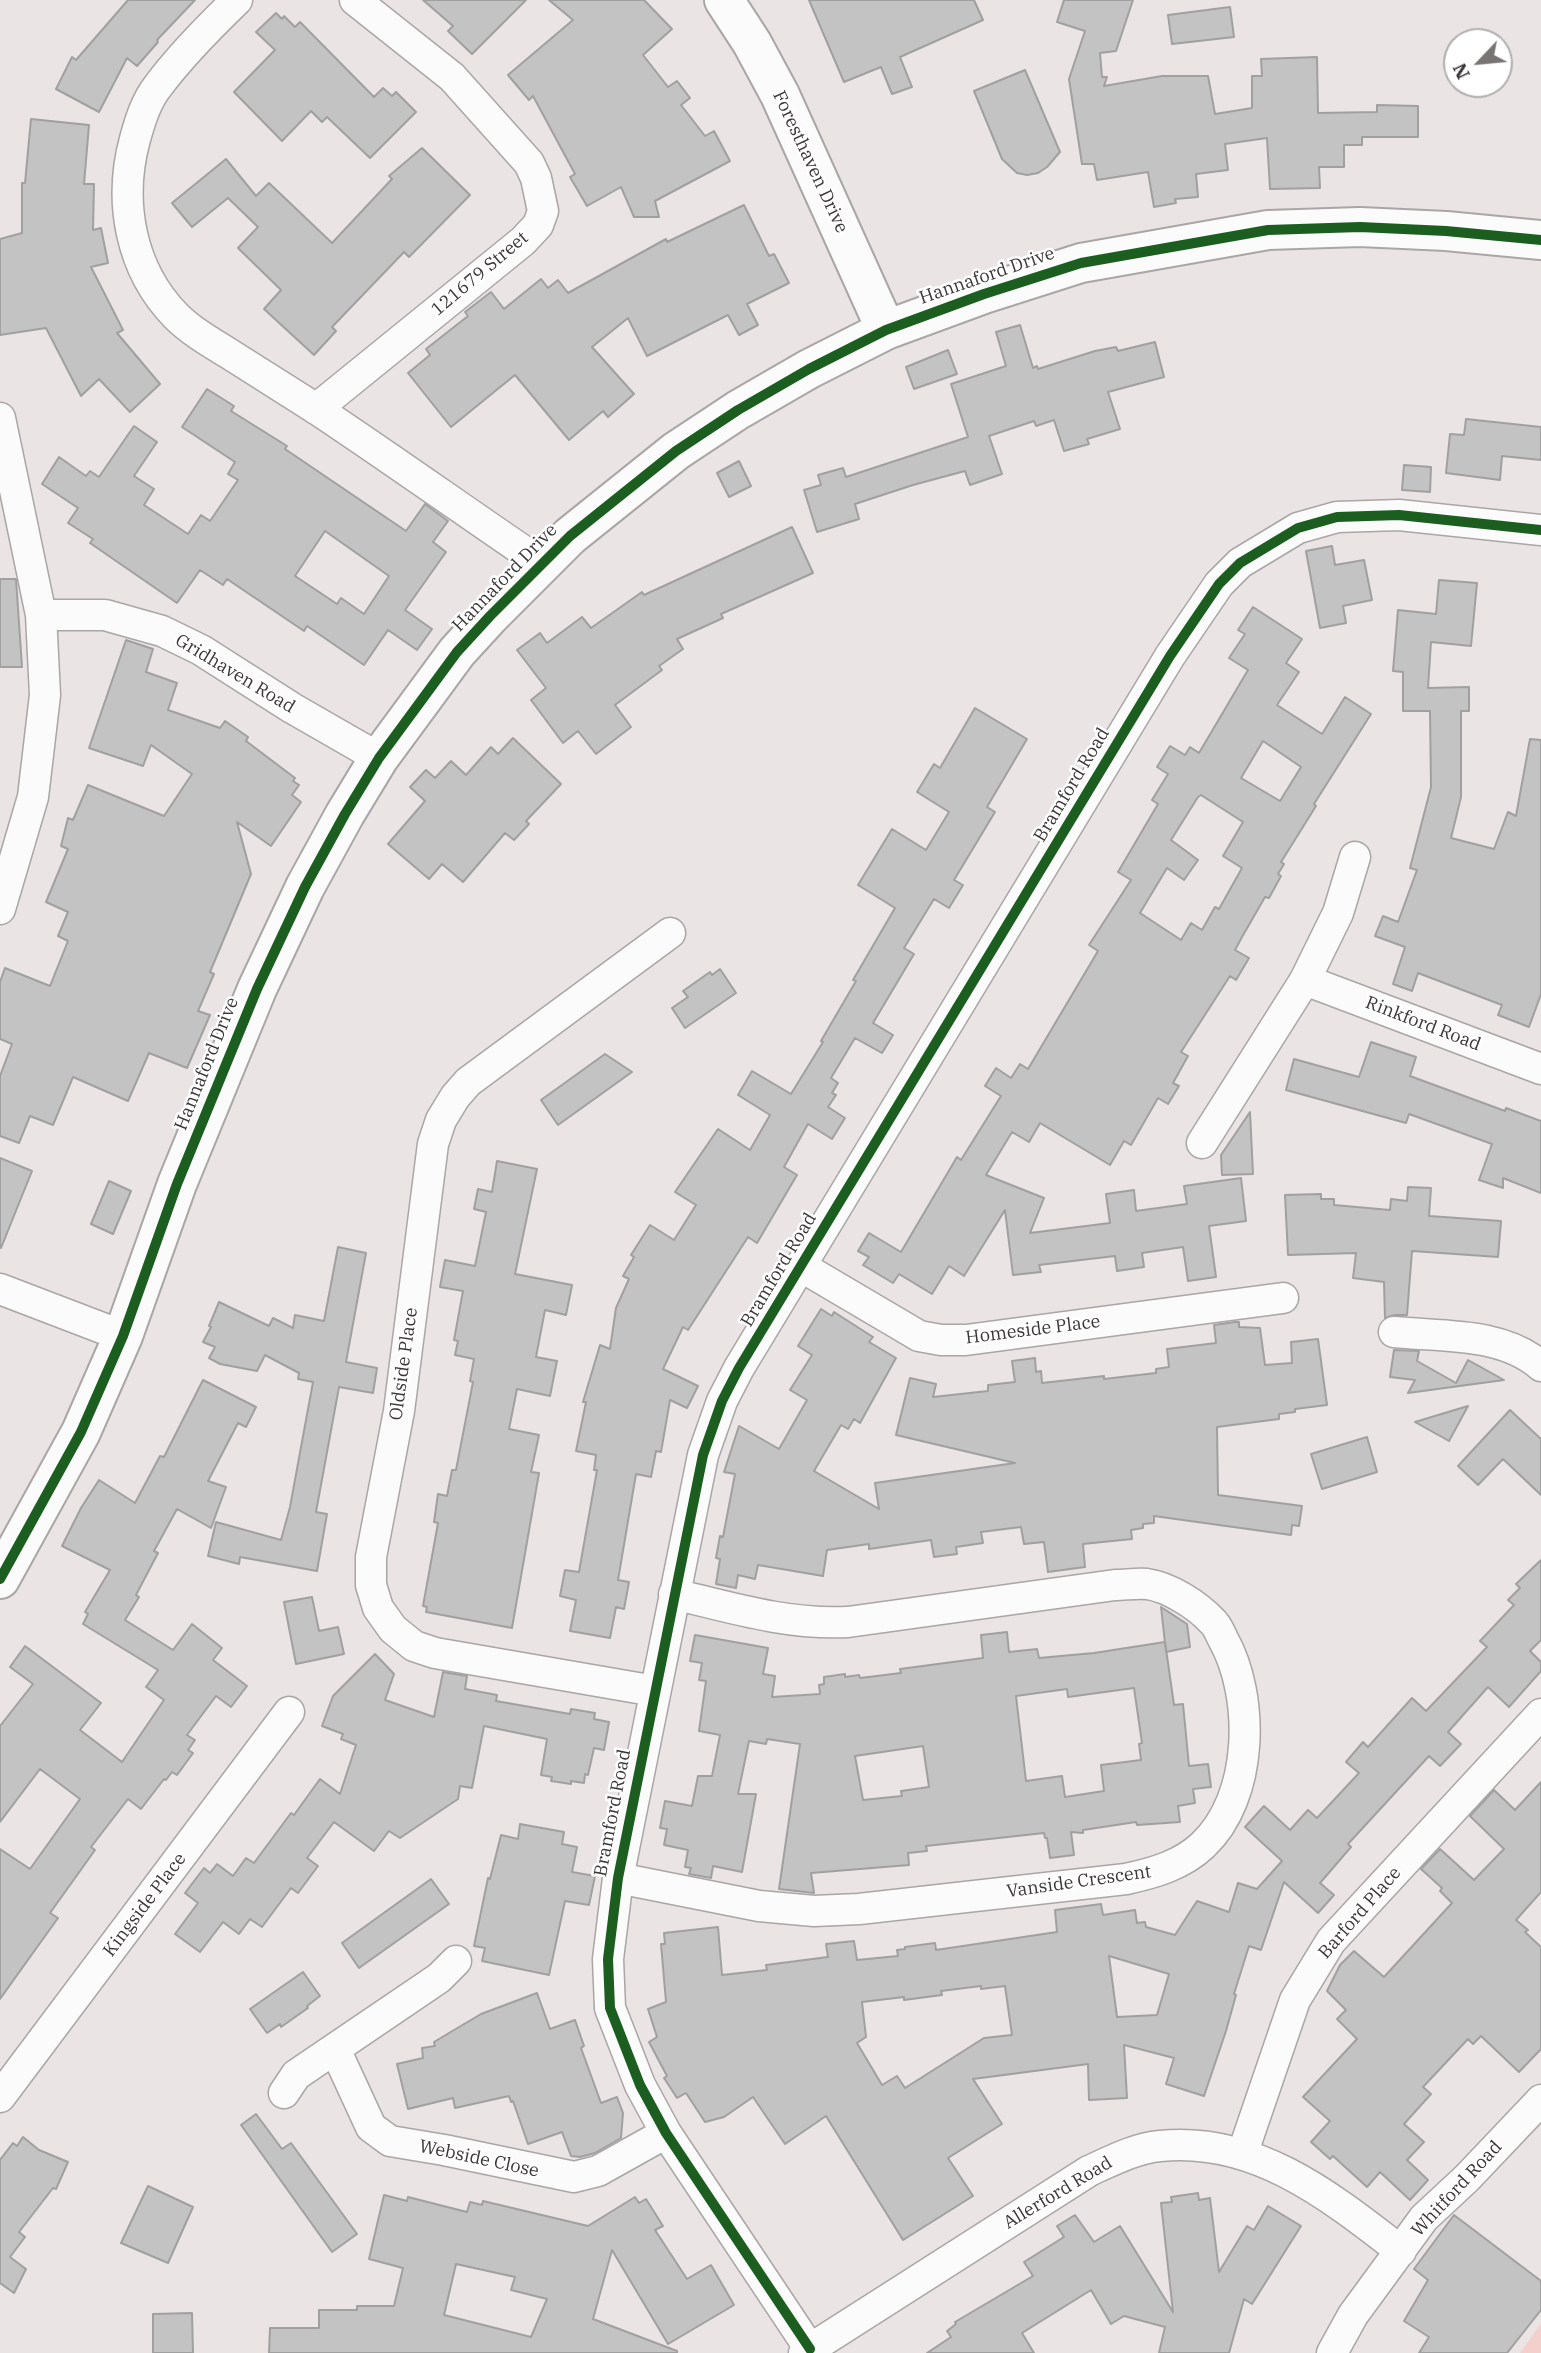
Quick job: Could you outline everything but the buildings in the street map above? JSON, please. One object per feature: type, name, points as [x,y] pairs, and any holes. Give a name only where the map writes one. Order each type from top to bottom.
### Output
[{"type":"street","points":[[237,0],[202,34],[157,87],[141,117],[130,157],[126,196],[134,246],[144,273],[177,318],[203,338],[316,409],[541,564]]},
{"type":"street","name":"121679 Street","points":[[316,409],[523,240],[538,225],[542,211],[536,178],[528,163],[509,140],[452,77],[355,0]]},
{"type":"street","name":"Foresthaven Drive","points":[[728,1],[779,95],[886,330]]},
{"type":"street","name":"Hannaford Drive","points":[[0,1580],[81,1432],[123,1336],[177,1184],[257,989],[305,887],[345,814],[379,758],[457,653],[541,564],[618,496],[676,451],[738,410],[809,369],[886,330],[1080,263],[1268,230],[1360,228],[1459,232],[1541,240]]},
{"type":"street","points":[[0,418],[41,615],[45,695],[33,797],[0,909]]},
{"type":"street","name":"Bramford Road","points":[[807,2351],[666,2133],[640,2085],[610,2008],[608,1959],[618,1878],[703,1455],[717,1414],[739,1368],[1163,667],[1219,584],[1240,563],[1269,544],[1298,528],[1337,517],[1399,515],[1541,530]]},
{"type":"street","name":"Gridhaven Road","points":[[41,615],[105,615],[162,631],[201,650],[292,708],[379,758]]},
{"type":"street","points":[[1202,1143],[1305,979],[1338,913],[1355,857]]},
{"type":"street","name":"Oldside Place","points":[[655,1691],[435,1653],[414,1646],[393,1629],[378,1608],[371,1585],[371,1557],[398,1411],[428,1169],[441,1120],[468,1082],[670,933]]},
{"type":"street","name":"Rinkford Road","points":[[1305,979],[1541,1069]]},
{"type":"street","name":"Homeside Place","points":[[802,1267],[919,1336],[941,1340],[966,1340],[1283,1298]]},
{"type":"street","points":[[0,1289],[123,1336]]},
{"type":"street","points":[[1394,1332],[1500,1343],[1523,1352],[1541,1366]]},
{"type":"street","name":"Vanside Crescent","points":[[618,1878],[759,1906],[814,1911],[859,1909],[1126,1879],[1158,1872],[1183,1860],[1204,1844],[1221,1822],[1237,1787],[1245,1740],[1241,1693],[1231,1654],[1213,1621],[1178,1595],[1149,1584],[1115,1585],[848,1622],[816,1624],[770,1618],[674,1594]]},
{"type":"street","name":"Kingside Place","points":[[0,2097],[289,1712]]},
{"type":"street","name":"Barford Place","points":[[1243,2152],[1295,2000],[1331,1941],[1541,1714]]},
{"type":"street","points":[[290,2084],[448,1969]]},
{"type":"street","name":"Webside Close","points":[[335,2049],[367,2119],[380,2136],[390,2141],[574,2177],[598,2171],[666,2133]]},
{"type":"street","name":"Whitford Road","points":[[1332,2353],[1353,2315],[1424,2218],[1467,2178],[1541,2099]]},
{"type":"street","name":"Allerford Road","points":[[807,2351],[1089,2171],[1116,2158],[1158,2146],[1200,2145],[1243,2152],[1275,2165],[1312,2186],[1401,2251]]},
{"type":"shaded area","points":[[1541,2323],[1541,2353],[1520,2353]]},
{"type":"cycle path","points":[[0,1579],[81,1432],[123,1336],[177,1184],[257,989],[305,887],[379,758],[457,652],[570,536],[676,451],[738,410],[809,369],[886,330],[984,294],[1081,263],[1268,230],[1360,227],[1446,231],[1541,240]]},
{"type":"cycle path","points":[[810,2349],[666,2133],[640,2085],[610,2008],[608,1959],[618,1878],[703,1455],[722,1401],[739,1368],[1170,656],[1219,584],[1240,563],[1298,528],[1337,517],[1399,515],[1541,530]]}]
